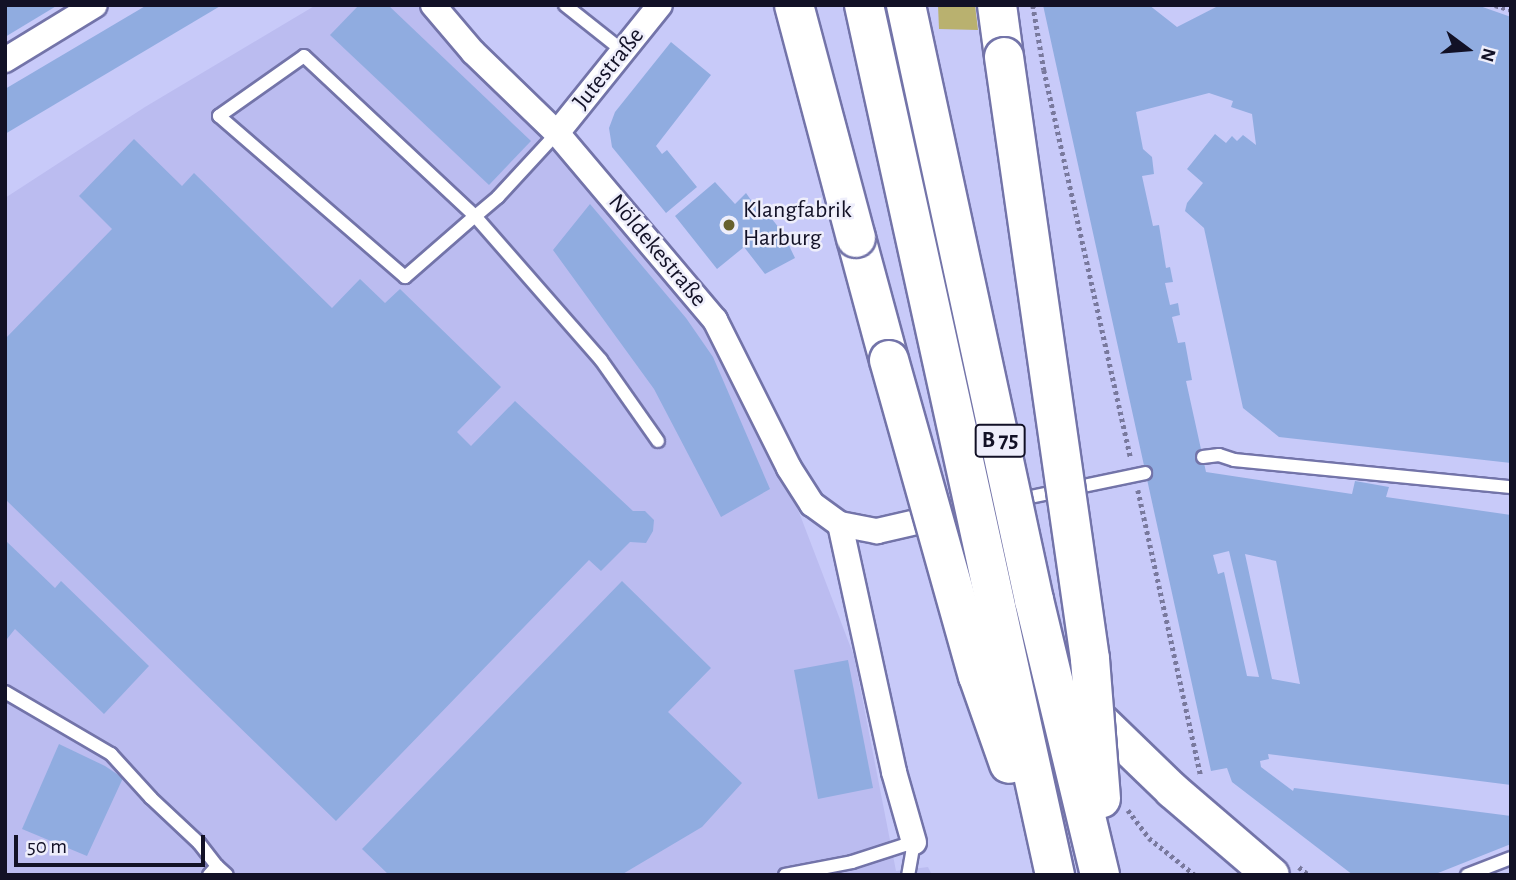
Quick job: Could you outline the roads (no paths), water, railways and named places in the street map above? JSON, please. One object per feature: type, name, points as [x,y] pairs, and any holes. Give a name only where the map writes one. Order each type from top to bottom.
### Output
[{"type":"highway","points":[[794,5],[978,676],[1049,875]]},
{"type":"highway","name":"B 75","points":[[864,5],[1055,875]]},
{"type":"highway","name":"B 75","points":[[906,5],[1034,600],[1100,875]]},
{"type":"highway","name":"B 75","points":[[997,5],[1090,659],[1106,875]]},
{"type":"main road","points":[[884,5],[896,71],[929,198],[995,503],[1021,603],[1036,642],[1058,678],[1172,790],[1272,875]]},
{"type":"main road","points":[[923,5],[929,198]]},
{"type":"street","points":[[5,60],[95,5]]},
{"type":"street","name":"Nöldekestraße","points":[[433,5],[474,52],[557,133],[715,320],[789,468],[812,504],[840,524],[877,531],[995,503]]},
{"type":"street","name":"Jutestraße","points":[[557,133],[660,5]]},
{"type":"street","points":[[840,524],[894,772],[914,842]]},
{"type":"lane","points":[[571,7],[623,51]]},
{"type":"lane","points":[[557,133],[475,216],[405,277],[219,116],[304,56],[475,216],[601,360],[658,441]]},
{"type":"lane","points":[[1203,457],[1219,455],[1234,460],[1511,487]]},
{"type":"lane","points":[[995,503],[1145,473]]},
{"type":"lane","points":[[5,692],[111,754],[151,798],[199,843],[218,872]]},
{"type":"lane","points":[[785,875],[853,868],[914,842]]},
{"type":"lane","points":[[908,875],[914,842]]},
{"type":"lane","points":[[1467,875],[1511,858]]},
{"type":"place","name":"Klangfabrik Harburg","points":[[729,225]]}]
